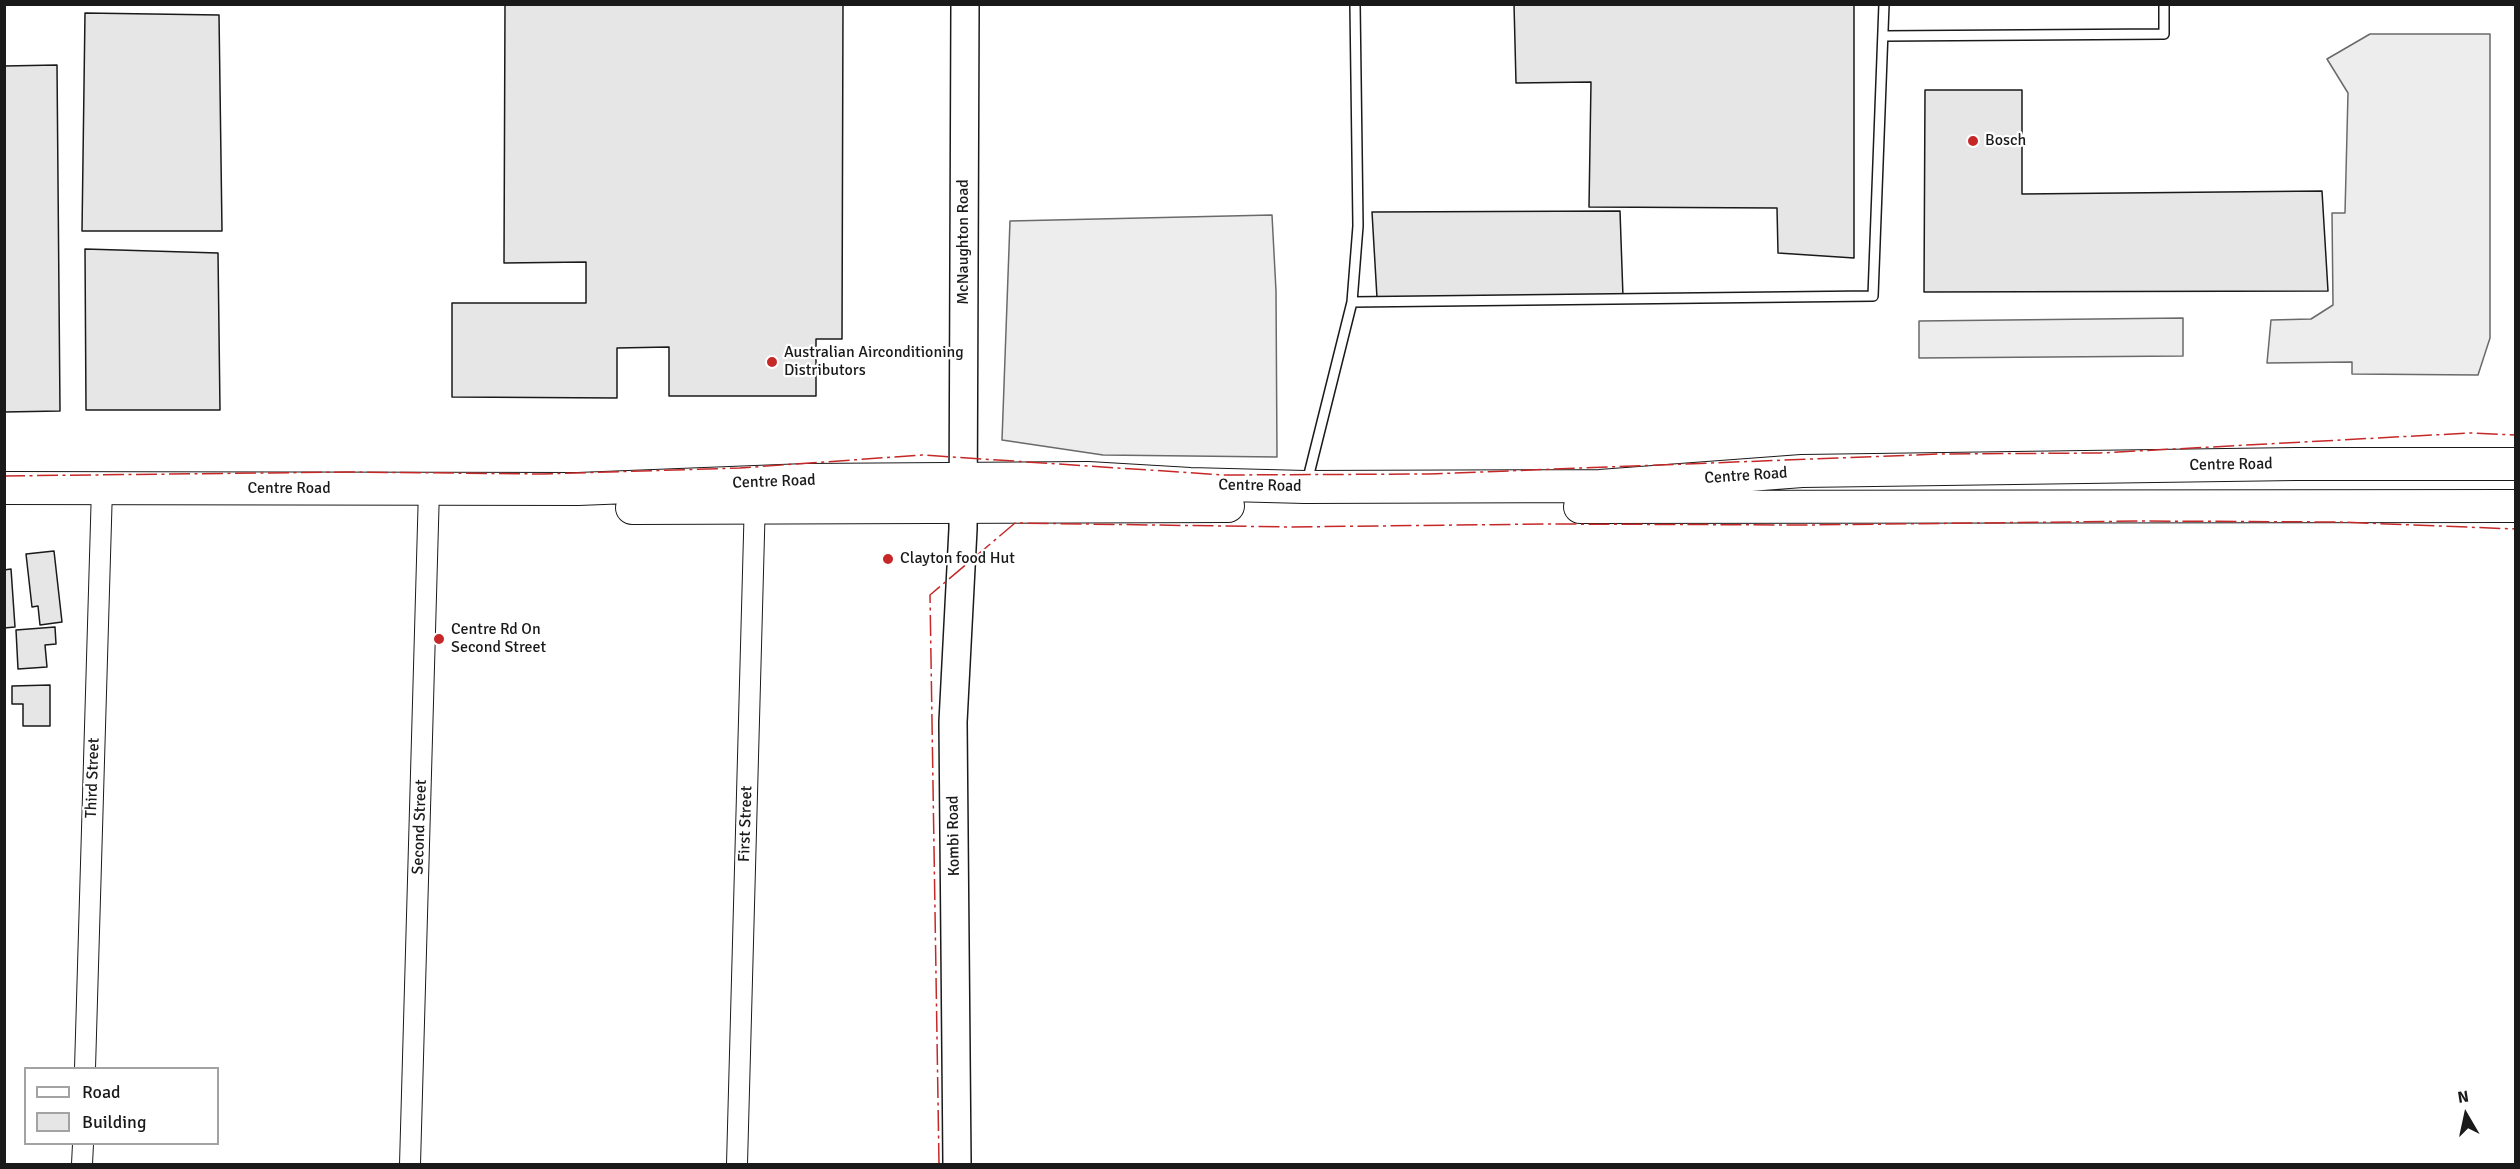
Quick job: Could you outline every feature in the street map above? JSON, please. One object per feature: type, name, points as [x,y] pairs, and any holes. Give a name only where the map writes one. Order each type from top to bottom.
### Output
[{"type":"main road","name":"McNaughton Road","points":[[963,493],[964,4]]},
{"type":"main road","points":[[2436,464],[2516,441]]},
{"type":"main road","name":"Centre Road","points":[[963,493],[1088,478],[1305,487],[1600,486],[1802,471],[2516,464]]},
{"type":"main road","name":"Centre Road","points":[[4,488],[102,498],[428,499],[578,489],[755,495],[963,493],[2511,509]]},
{"type":"main road","name":"Kombi Road","points":[[957,1164],[953,722],[963,493]]},
{"type":"main road","name":"Centre Road","points":[[4,508],[102,498]]},
{"type":"street","name":"First Street","points":[[737,1164],[755,495]]},
{"type":"street","name":"Third Street","points":[[85,1067],[102,498]]},
{"type":"street","name":"Second Street","points":[[410,1164],[428,499]]},
{"type":"street","points":[[82,1164],[83,1145]]},
{"type":"lane","points":[[1305,487],[1352,302],[1358,226],[1355,4]]},
{"type":"lane","points":[[1352,302],[1873,296],[1884,4]]},
{"type":"lane","points":[[1884,36],[2164,34],[2164,4]]},
{"type":"shaded area","points":[[2370,34],[2490,34],[2490,338],[2478,375],[2352,374],[2352,362],[2267,363],[2271,320],[2311,319],[2333,305],[2332,213],[2345,213],[2348,93],[2327,59]]},
{"type":"shaded area","points":[[1272,215],[1276,291],[1277,457],[1103,455],[1002,440],[1010,221]]},
{"type":"shaded area","points":[[2183,318],[2183,356],[1919,358],[1919,321]]},
{"type":"building","points":[[505,4],[843,4],[842,339],[816,339],[816,396],[669,396],[669,347],[617,348],[617,398],[452,397],[452,303],[586,303],[586,262],[504,263]]},
{"type":"building","points":[[1514,4],[1854,4],[1854,258],[1778,253],[1777,208],[1589,207],[1591,82],[1516,83]]},
{"type":"building","points":[[85,13],[219,15],[222,231],[82,231]]},
{"type":"building","points":[[57,65],[60,411],[4,412],[4,66]]},
{"type":"building","name":"Bosch","points":[[1925,90],[2022,90],[2022,194],[2322,191],[2328,291],[1924,292]]},
{"type":"building","points":[[1620,211],[1623,297],[1377,298],[1372,212]]},
{"type":"building","points":[[85,249],[218,253],[220,410],[86,410]]},
{"type":"building","points":[[54,551],[62,622],[40,625],[38,606],[32,607],[26,554]]},
{"type":"building","points":[[11,569],[15,627],[4,628],[4,570]]},
{"type":"building","points":[[55,627],[56,644],[45,645],[47,667],[18,669],[16,630]]},
{"type":"building","points":[[50,685],[50,726],[23,726],[23,704],[12,704],[12,686]]},
{"type":"power","points":[[4,476],[349,472],[541,474],[740,468],[922,455],[1224,475],[1429,474],[1940,454],[2100,453],[2470,433],[2516,435]]},
{"type":"power","points":[[939,1164],[930,595],[1015,523],[1292,527],[2146,521],[2338,522],[2516,529]]},
{"type":"place","name":"Bosch","points":[[1973,141]]},
{"type":"place","name":"Australian Airconditioning Distributors","points":[[772,362]]},
{"type":"place","name":"Clayton food Hut","points":[[888,559]]},
{"type":"place","name":"Centre Rd On Second Street","points":[[439,639]]}]
